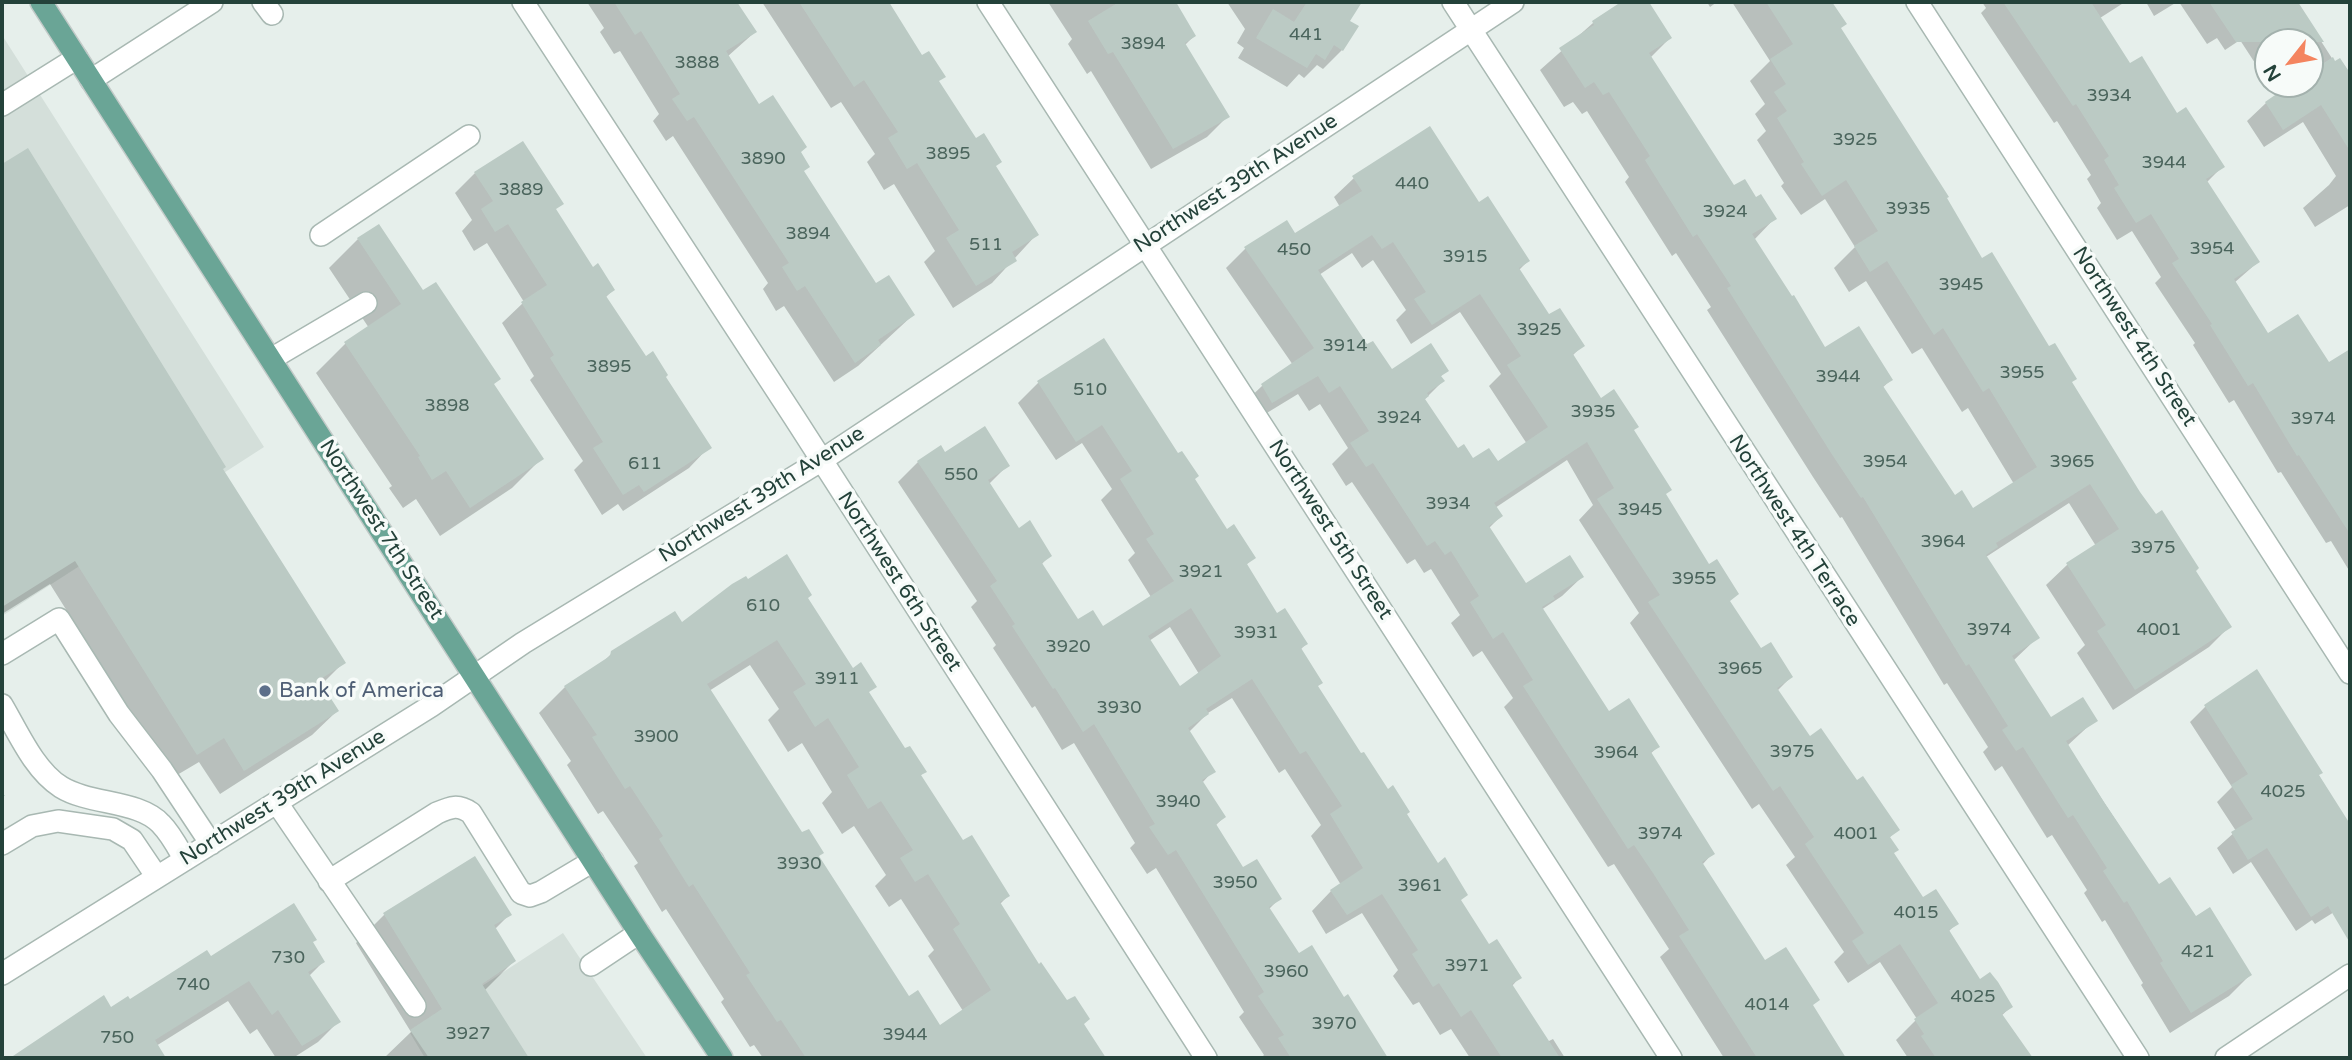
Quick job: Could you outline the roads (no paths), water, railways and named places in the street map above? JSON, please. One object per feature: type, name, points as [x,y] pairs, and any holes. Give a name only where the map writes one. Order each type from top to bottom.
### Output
[{"type":"main road","name":"Northwest 7th Street","points":[[41,2],[722,1058]]},
{"type":"street","points":[[92,80],[212,2]]},
{"type":"street","name":"Northwest 6th Street","points":[[523,2],[822,460],[1206,1058]]},
{"type":"street","name":"Northwest 5th Street","points":[[988,2],[1671,1058]]},
{"type":"street","name":"Northwest 4th Terrace","points":[[1453,2],[2138,1058]]},
{"type":"street","name":"Northwest 39th Avenue","points":[[2,974],[476,677],[523,643],[822,460],[1513,2]]},
{"type":"street","name":"Northwest 4th Street","points":[[1917,2],[2350,673]]},
{"type":"street","points":[[2,105],[77,58]]},
{"type":"street","points":[[321,235],[469,136]]},
{"type":"street","points":[[271,359],[366,303]]},
{"type":"street","points":[[2,654],[59,619],[119,714],[162,770],[211,844]]},
{"type":"street","points":[[2,705],[42,771],[80,797],[145,812],[161,824],[185,860]]},
{"type":"street","points":[[276,803],[415,1006]]},
{"type":"street","points":[[329,881],[437,813],[453,806],[462,807],[471,813],[521,893],[530,897],[593,861]]},
{"type":"street","points":[[2,844],[32,826],[58,821],[113,829],[132,840],[157,877]]},
{"type":"street","points":[[591,965],[639,933]]},
{"type":"street","points":[[2226,1058],[2350,975]]},
{"type":"place","name":"Bank of America","points":[[265,691]]}]
